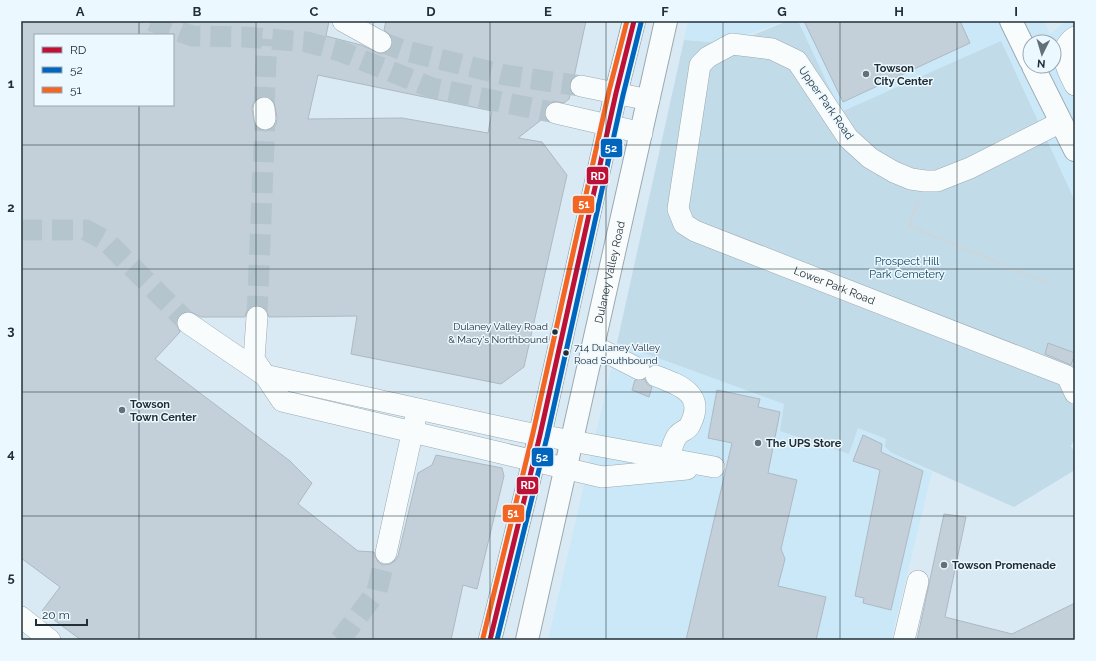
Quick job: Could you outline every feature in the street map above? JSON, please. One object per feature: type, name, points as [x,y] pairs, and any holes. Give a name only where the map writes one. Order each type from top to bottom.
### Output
[{"type":"main road","points":[[490,640],[540,435],[616,93],[634,21]]},
{"type":"main road","name":"Dulaney Valley Road","points":[[527,640],[573,441],[666,21]]},
{"type":"main road","points":[[1011,21],[1022,44]]},
{"type":"main road","points":[[1037,74],[1075,150]]},
{"type":"lane","points":[[343,21],[381,42]]},
{"type":"lane","points":[[1075,38],[1070,41],[1064,53],[1066,68],[1075,85]]},
{"type":"lane","name":"Upper Park Road","points":[[688,139],[700,65],[708,57],[732,44],[772,49],[797,61],[848,138],[870,158],[894,172],[911,179],[937,181],[970,168],[1061,122]]},
{"type":"lane","points":[[581,86],[649,100]]},
{"type":"lane","points":[[556,113],[609,124],[642,133]]},
{"type":"lane","name":"Lower Park Road","points":[[688,139],[678,209],[684,224],[695,232],[1071,384]]},
{"type":"lane","points":[[188,323],[264,375],[540,435],[714,467],[602,477],[566,470],[282,401],[264,375],[254,359],[257,317]]},
{"type":"lane","points":[[594,346],[648,373],[681,386],[693,396],[695,407],[690,427],[677,435],[669,458]]},
{"type":"lane","points":[[386,553],[418,409]]},
{"type":"lane","points":[[904,640],[918,581]]},
{"type":"lane","points":[[21,617],[50,640]]},
{"type":"path","points":[[924,181],[909,226],[1050,284]]},
{"type":"shaded area","points":[[688,21],[785,21],[725,43],[684,40]]},
{"type":"shaded area","points":[[798,21],[1044,21],[1050,34],[1066,21],[1075,21],[1075,194],[1073,196],[1058,166],[841,112]]},
{"type":"shaded area","points":[[617,343],[784,404],[780,431],[858,428],[886,439],[892,453],[932,472],[891,640],[548,640]]},
{"type":"green space","name":"Prospect Hill Park Cemetery","points":[[787,21],[798,21],[841,112],[1001,41],[1075,201],[1075,357],[1068,393],[1075,410],[1075,439],[1071,446],[1075,453],[1075,470],[1014,507],[892,453],[885,447],[886,439],[858,428],[849,454],[780,431],[784,404],[617,343],[684,40],[732,44]]},
{"type":"building","name":"Towson Town Center","points":[[21,21],[329,21],[326,36],[361,45],[381,54],[388,52],[392,47],[393,42],[391,36],[384,30],[386,21],[586,21],[574,77],[569,83],[571,92],[569,99],[564,103],[553,101],[544,111],[545,117],[518,138],[542,142],[567,175],[524,367],[501,384],[351,354],[357,316],[269,317],[264,307],[257,305],[251,306],[247,310],[245,317],[201,317],[189,311],[182,312],[176,322],[180,332],[155,359],[290,461],[312,483],[298,504],[358,551],[374,552],[378,562],[383,565],[390,564],[395,561],[398,556],[418,473],[432,465],[436,455],[502,468],[504,476],[477,589],[463,585],[451,640],[81,640],[42,611],[60,587],[21,558]],"holes":[[[318,75],[492,111],[488,133],[402,118],[308,119]],[[263,96],[269,97],[274,101],[277,118],[276,124],[272,129],[266,131],[260,130],[255,126],[252,109],[253,103],[257,98]]]},
{"type":"building","name":"Towson City Center","points":[[804,21],[960,21],[970,43],[843,102]]},
{"type":"building","points":[[1048,343],[1075,353],[1071,365],[1045,354]]},
{"type":"building","points":[[645,379],[647,384],[652,387],[649,397],[632,390],[635,380]]},
{"type":"building","points":[[717,390],[760,399],[758,407],[780,412],[768,473],[797,480],[781,549],[785,559],[778,586],[826,597],[816,640],[686,640],[732,443],[708,438]]},
{"type":"building","points":[[863,435],[882,444],[881,452],[923,471],[891,610],[863,603],[864,598],[855,596],[880,470],[853,461]]},
{"type":"building","name":"Towson Promenade","points":[[944,514],[966,517],[945,617],[1012,634],[1075,603],[1075,640],[917,640]]},
{"type":"tunnel","points":[[151,21],[192,36],[245,37],[307,42],[340,51],[432,88],[556,113]]},
{"type":"tunnel","points":[[264,108],[267,39]]},
{"type":"tunnel","points":[[381,42],[406,51],[505,75],[581,86]]},
{"type":"tunnel","points":[[257,317],[265,119]]},
{"type":"tunnel","points":[[21,230],[86,230],[106,241],[188,323]]},
{"type":"tunnel","points":[[340,640],[377,591],[386,553]]},
{"type":"transit line","name":"51","points":[[483,638],[533,433],[609,91],[627,21]]},
{"type":"transit line","name":"RD","points":[[490,640],[540,435],[616,93],[634,21]]},
{"type":"transit line","name":"52","points":[[497,640],[547,437],[623,95],[641,23]]},
{"type":"place","name":"Towson City Center","points":[[866,74]]},
{"type":"place","name":"Dulaney Valley Road & Macy's Northbound","points":[[555,332]]},
{"type":"place","name":"714 Dulaney Valley Road Southbound","points":[[566,353]]},
{"type":"place","name":"Towson Town Center","points":[[122,410]]},
{"type":"place","name":"The UPS Store","points":[[758,443]]},
{"type":"place","name":"Towson Promenade","points":[[944,565]]}]
